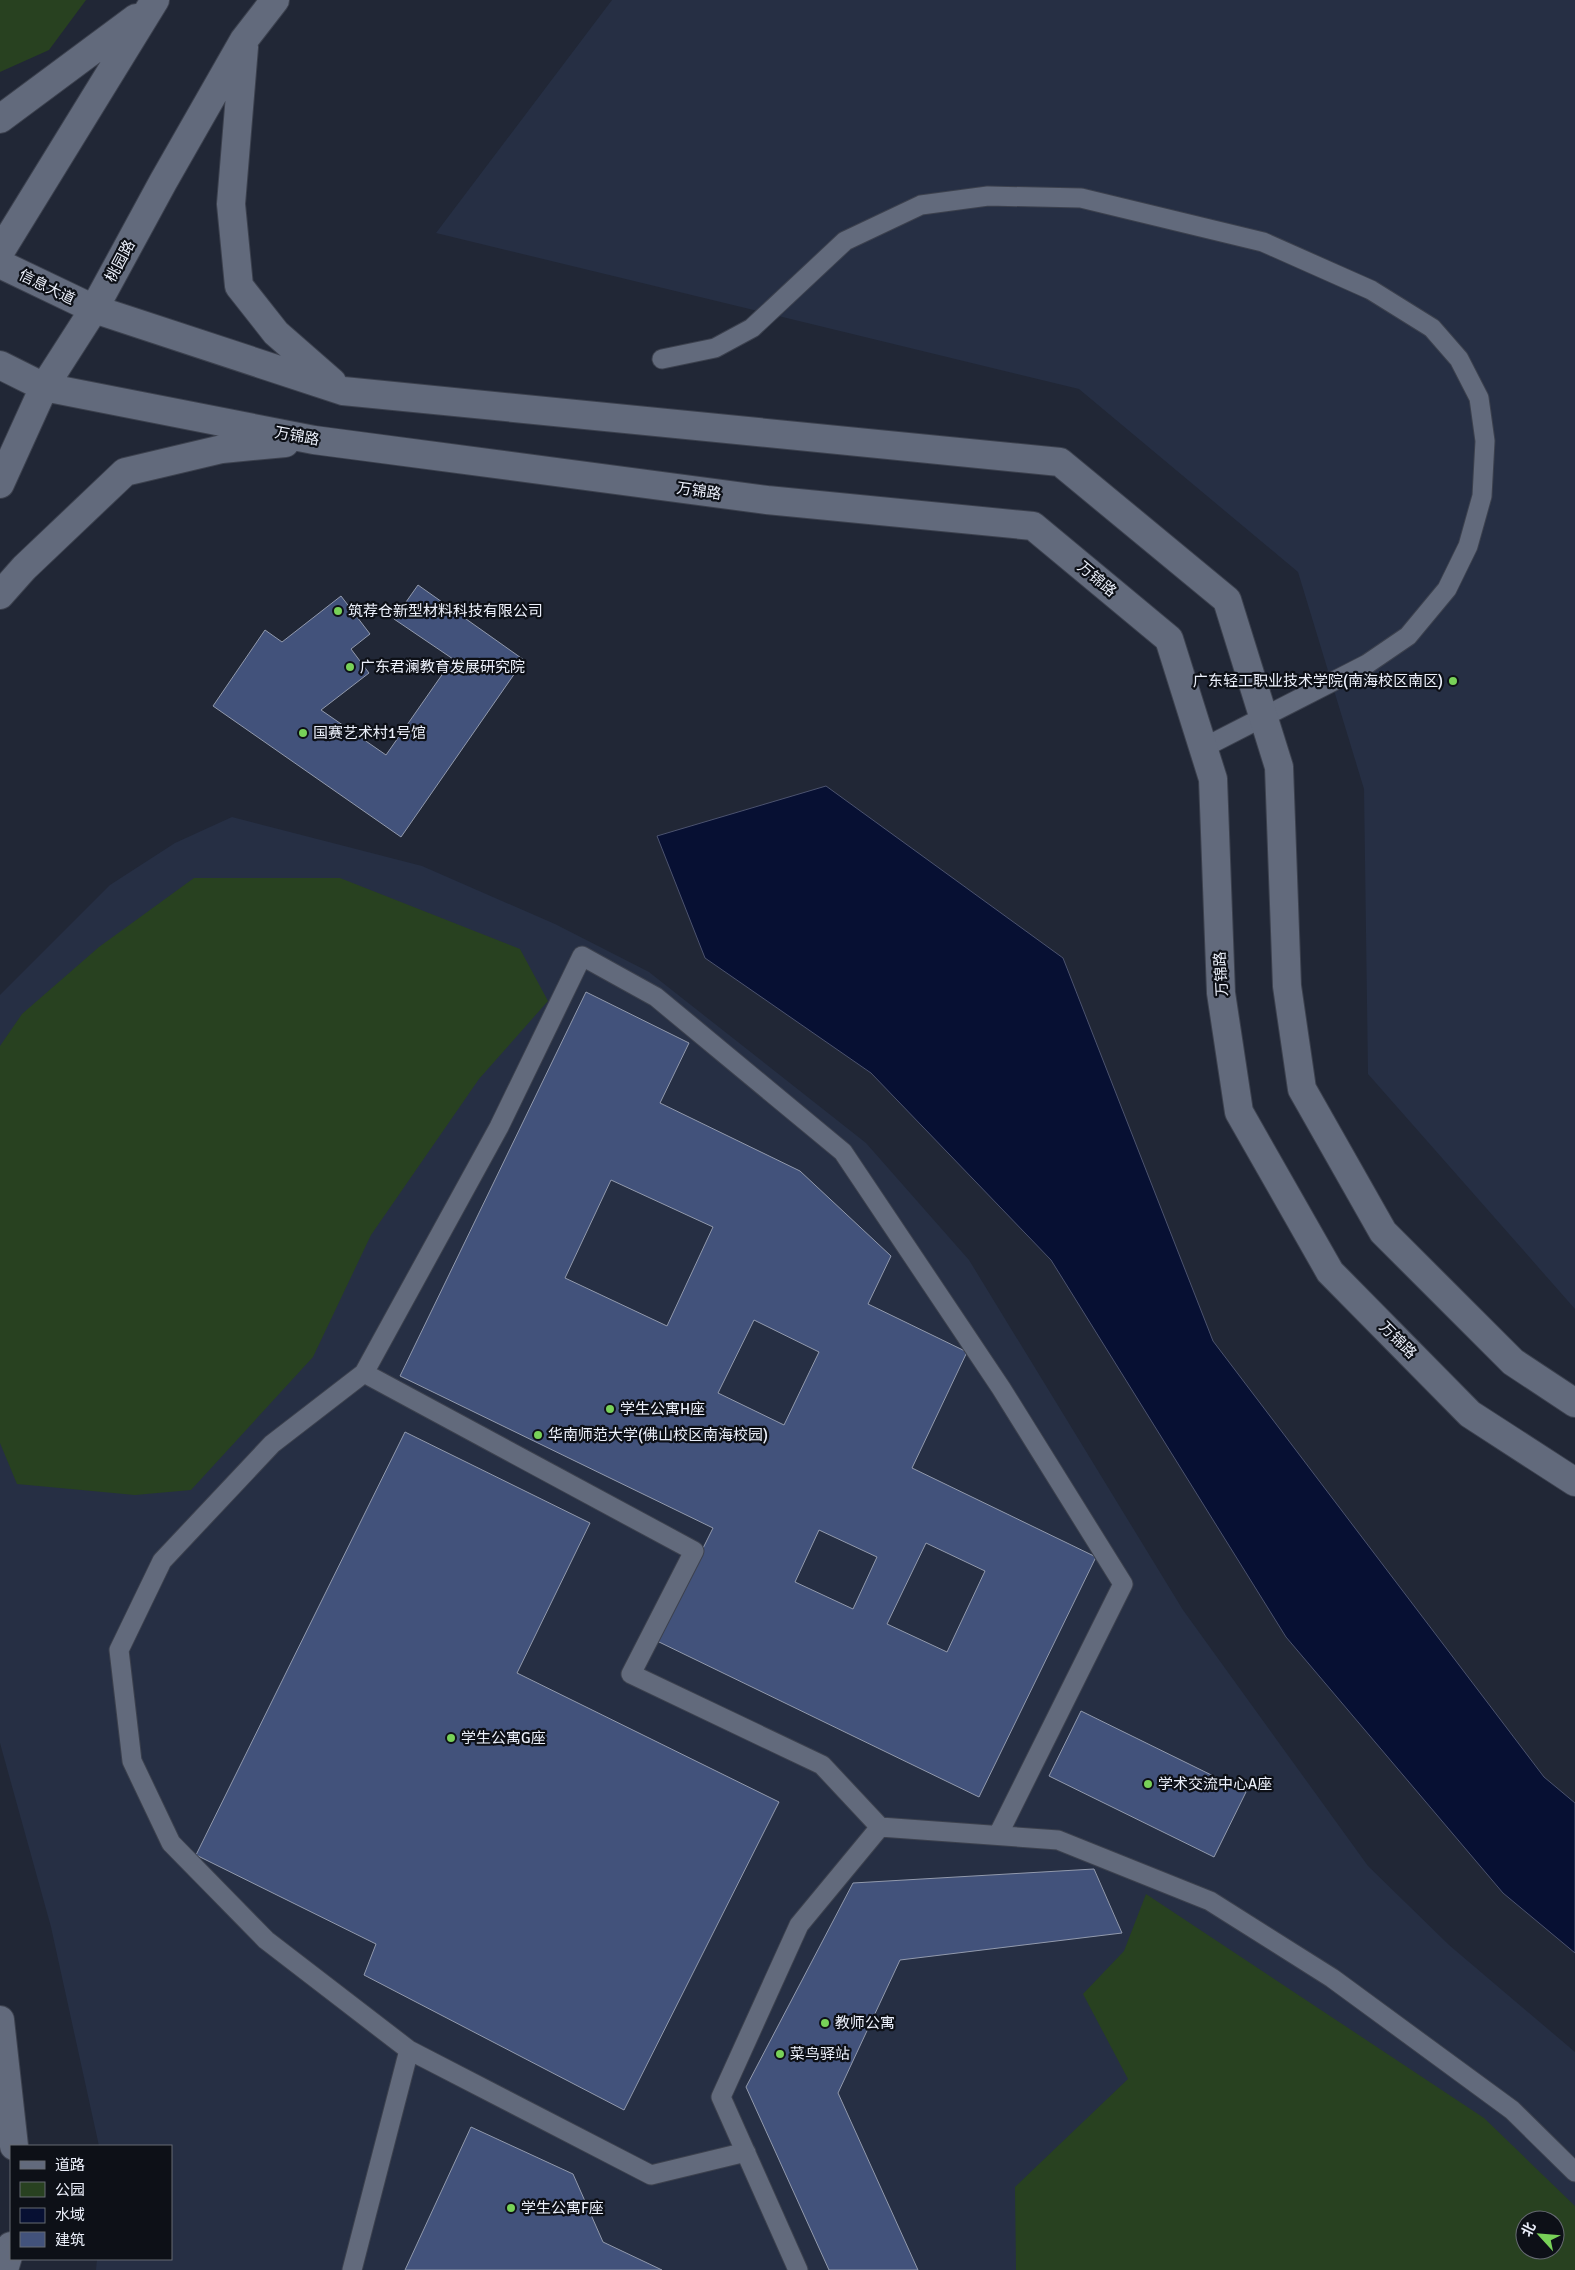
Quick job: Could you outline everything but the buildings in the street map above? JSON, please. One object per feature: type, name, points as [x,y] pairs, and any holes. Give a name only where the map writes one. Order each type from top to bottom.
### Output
[{"type":"street","name":"桃园路","points":[[0,484],[44,387],[94,309],[162,182],[244,40],[275,0]]},
{"type":"street","points":[[0,119],[152,4]]},
{"type":"street","points":[[0,252],[152,4]]},
{"type":"street","points":[[244,40],[231,204],[239,286],[276,333],[343,391]]},
{"type":"street","name":"信息大道","points":[[0,264],[94,309]]},
{"type":"street","points":[[94,309],[343,391],[1060,462],[1227,600],[1279,768],[1287,986],[1302,1089],[1383,1232],[1513,1362],[1575,1403]]},
{"type":"street","points":[[0,365],[44,387]]},
{"type":"street","name":"万锦路","points":[[44,387],[314,440],[767,500],[1033,526],[1169,638],[1213,779],[1221,993],[1239,1112],[1330,1272],[1470,1414],[1575,1482]]},
{"type":"street","points":[[0,595],[24,568],[125,472],[222,449],[314,440]]},
{"type":"street","points":[[0,2020],[14,2145]]},
{"type":"street","points":[[4,2270],[10,2249]]},
{"type":"lane","points":[[662,359],[715,348],[752,328],[845,241],[921,205],[988,196],[1081,198],[1263,242],[1371,290],[1432,328],[1459,360],[1479,398],[1486,441],[1482,496],[1468,546],[1447,588],[1408,636],[1367,664],[1203,748]]},
{"type":"lane","points":[[746,2152],[652,2175],[409,2050],[266,1940],[171,1843],[132,1761],[119,1650],[162,1562],[272,1444],[364,1373],[499,1127],[582,956],[656,996],[843,1152],[1001,1388],[1123,1584],[998,1835]]},
{"type":"lane","points":[[364,1373],[694,1551],[631,1674],[822,1766],[880,1827],[1058,1840],[1210,1901],[1332,1978],[1512,2110],[1575,2172]]},
{"type":"lane","points":[[798,2270],[721,2097],[799,1924],[880,1827]]},
{"type":"lane","points":[[352,2270],[409,2050]]},
{"type":"shaded area","name":"广东轻工职业技术学院(南海校区南区)","points":[[612,0],[1575,0],[1575,1309],[1368,1074],[1364,789],[1298,572],[1079,389],[436,233]]},
{"type":"shaded area","name":"华南师范大学(佛山校区南海校园)","points":[[232,817],[422,866],[555,924],[649,972],[866,1143],[969,1260],[1183,1610],[1368,1866],[1449,1945],[1575,2052],[1575,2270],[96,2270],[97,2260],[172,2260],[172,2145],[99,2145],[51,1927],[0,1743],[0,995],[110,885],[175,843]]},
{"type":"green space","points":[[0,0],[86,0],[49,50],[0,72]]},
{"type":"green space","points":[[194,878],[340,878],[520,949],[548,1001],[479,1079],[371,1235],[313,1357],[191,1490],[135,1495],[17,1484],[0,1443],[0,1046],[22,1014],[99,947]]},
{"type":"green space","points":[[1146,1894],[1484,2118],[1575,2206],[1575,2270],[1016,2270],[1015,2187],[1128,2079],[1083,1994],[1124,1951]]},
{"type":"water","points":[[826,786],[1063,958],[1213,1341],[1544,1777],[1575,1803],[1575,1953],[1503,1893],[1286,1637],[1051,1260],[871,1073],[705,958],[657,836]]},
{"type":"place","name":"筑荐仓新型材料科技有限公司","points":[[338,611]]},
{"type":"place","name":"广东君澜教育发展研究院","points":[[350,667]]},
{"type":"place","name":"广东轻工职业技术学院(南海校区南区)","points":[[1453,681]]},
{"type":"place","name":"国赛艺术村1号馆","points":[[303,733]]},
{"type":"place","name":"学生公寓H座","points":[[610,1409]]},
{"type":"place","name":"华南师范大学(佛山校区南海校园)","points":[[538,1435]]},
{"type":"place","name":"学生公寓G座","points":[[451,1738]]},
{"type":"place","name":"学术交流中心A座","points":[[1148,1784]]},
{"type":"place","name":"教师公寓","points":[[825,2023]]},
{"type":"place","name":"菜鸟驿站","points":[[780,2054]]},
{"type":"place","name":"学生公寓F座","points":[[511,2208]]}]
